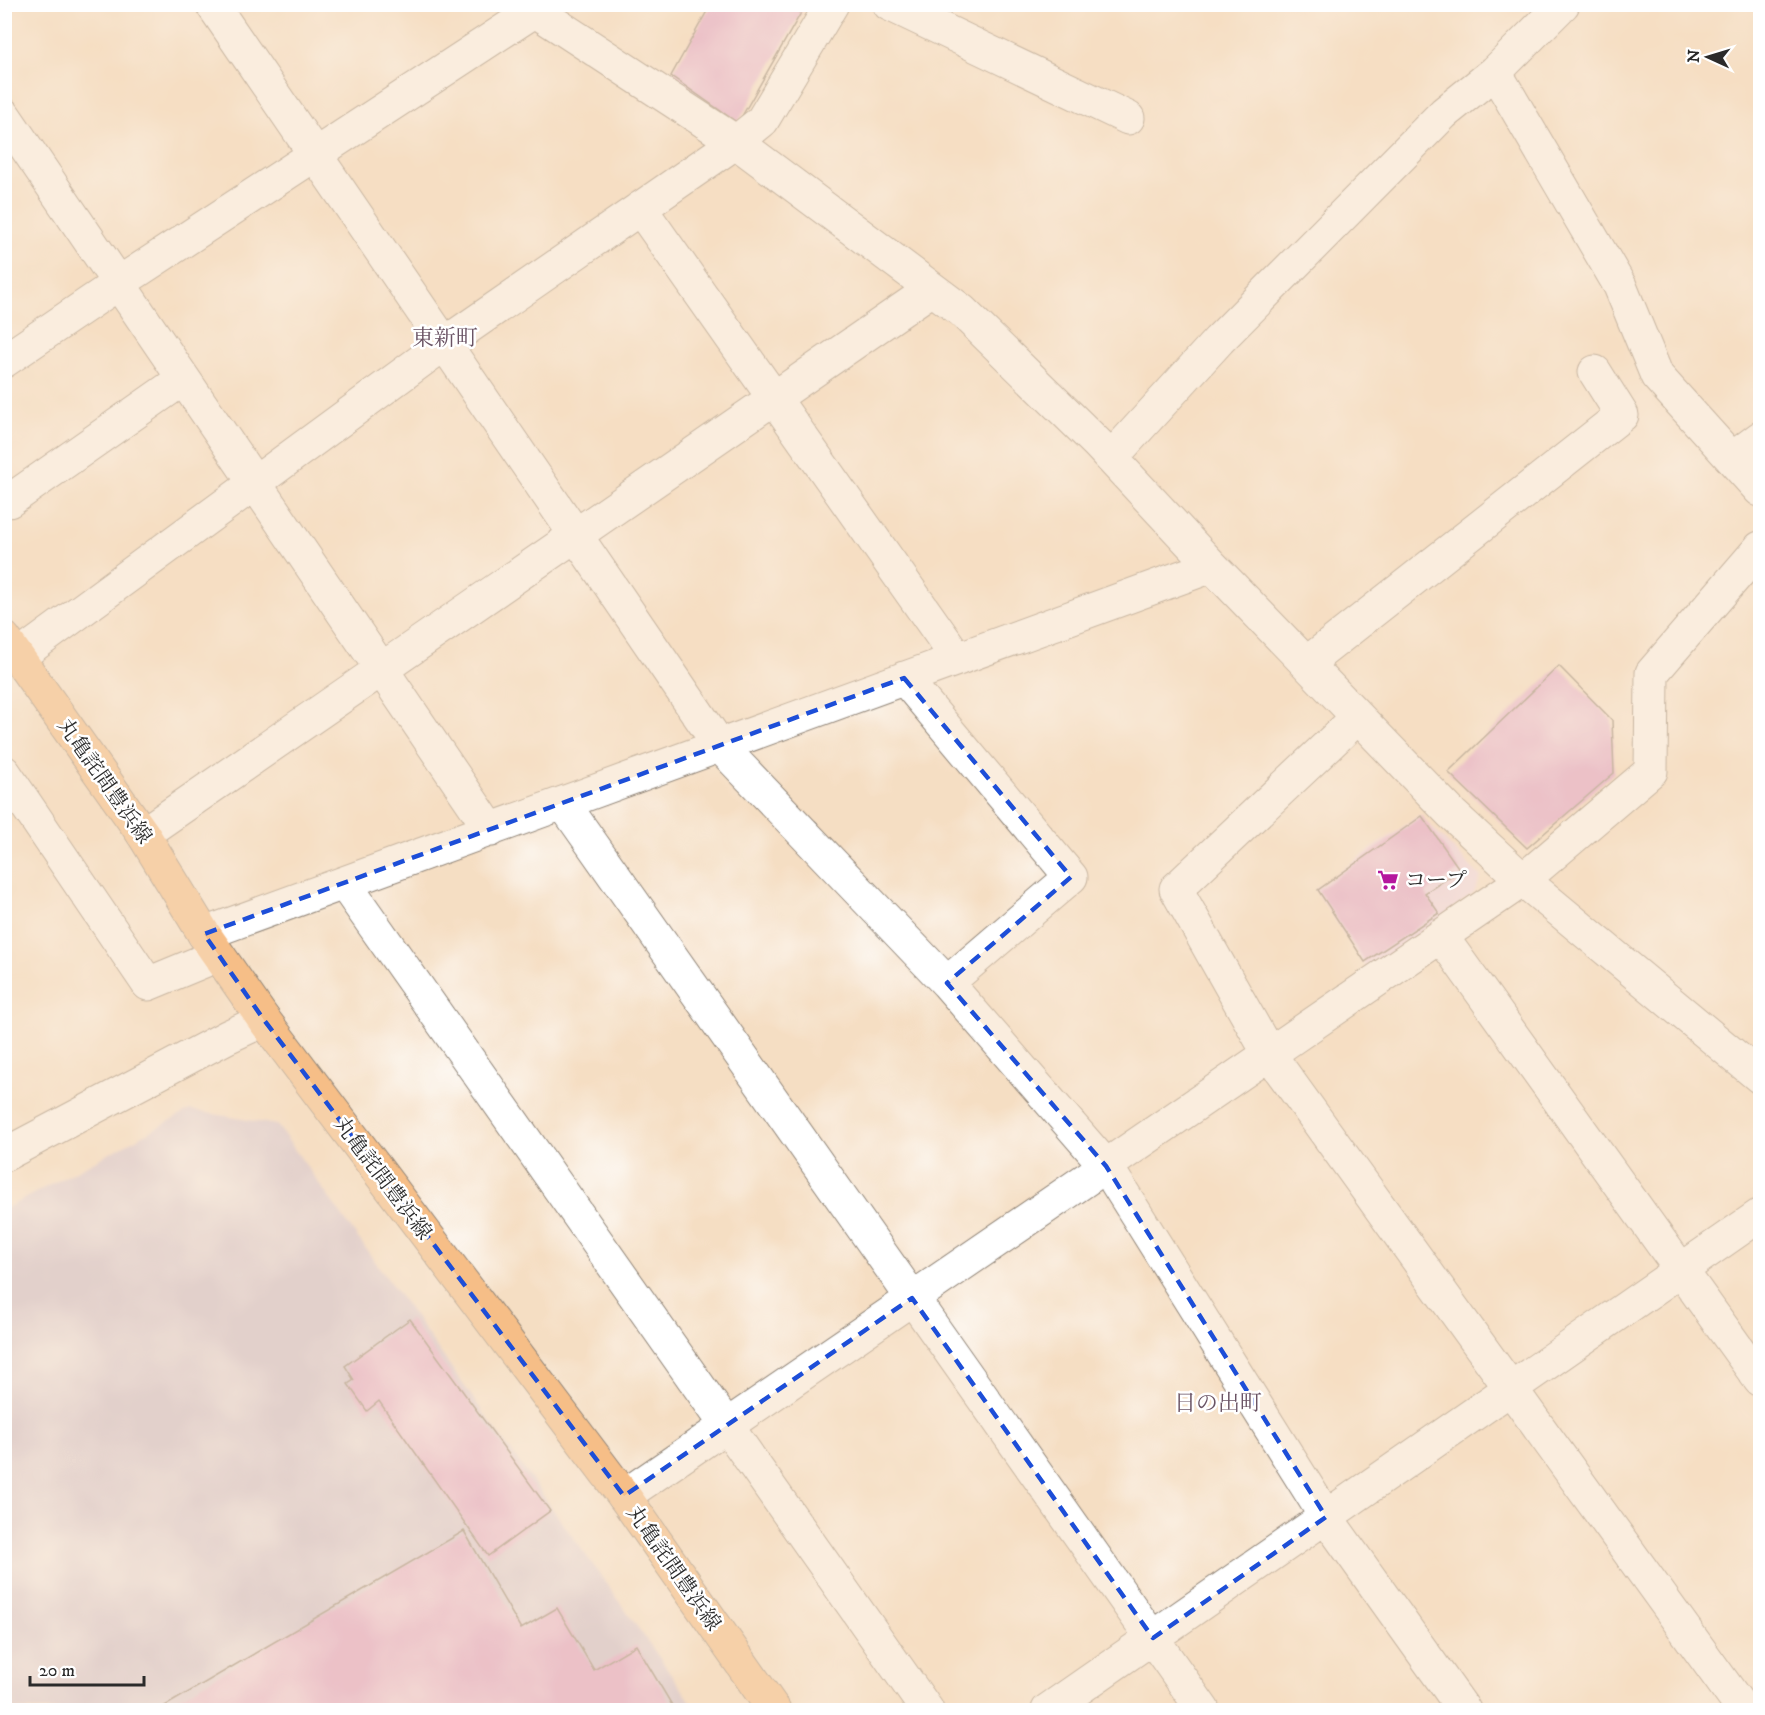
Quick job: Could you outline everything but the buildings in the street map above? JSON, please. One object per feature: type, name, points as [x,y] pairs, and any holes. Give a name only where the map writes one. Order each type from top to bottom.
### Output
[{"type":"main road","name":"丸亀詫間豊浜線","points":[[11,647],[143,834],[211,945],[264,1020],[624,1496],[774,1710]]},
{"type":"street","points":[[212,4],[720,746],[947,983],[1106,1166],[1326,1517],[1464,1710]]},
{"type":"street","points":[[11,647],[255,483],[444,344],[736,142],[762,121],[832,4]]},
{"type":"street","points":[[889,4],[1128,118]]},
{"type":"street","points":[[1111,458],[1219,340],[1443,113],[1495,72],[1563,4]]},
{"type":"street","points":[[4,361],[315,155],[530,8],[736,142],[962,311],[1111,458],[1452,814],[1522,880],[1761,1077]]},
{"type":"street","points":[[1495,72],[1620,286],[1657,375],[1761,490]]},
{"type":"street","points":[[4,116],[490,830]]},
{"type":"street","points":[[640,208],[958,658]]},
{"type":"street","points":[[143,834],[932,289]]},
{"type":"street","points":[[1307,663],[1622,416],[1595,372]]},
{"type":"street","points":[[9,501],[183,379]]},
{"type":"street","points":[[1732,459],[1761,438]]},
{"type":"street","points":[[624,1496],[1522,880],[1651,771],[1652,673],[1761,548]]},
{"type":"street","points":[[4,772],[148,984],[211,945],[344,883],[1212,566]]},
{"type":"street","points":[[904,678],[1071,877],[947,983]]},
{"type":"street","points":[[1358,717],[1176,889],[1269,1054],[1743,1710]]},
{"type":"street","points":[[563,803],[1203,1710]]},
{"type":"street","points":[[344,883],[927,1710]]},
{"type":"street","points":[[1441,936],[1761,1380]]},
{"type":"street","points":[[4,1155],[227,1037],[264,1020]]},
{"type":"street","points":[[1048,1710],[1761,1215]]},
{"type":"highlighted area","points":[[904,678],[1071,877],[947,983],[1106,1166],[1326,1517],[1153,1638],[912,1298],[624,1496],[264,1020],[204,934]]},
{"type":"shaded area","name":"コープ","points":[[1420,815],[1481,877],[1474,893],[1369,972],[1315,889]]},
{"type":"shaded area","points":[[190,1110],[277,1125],[697,1710],[5,1710],[5,1209]]},
{"type":"place","name":"コープ","points":[[1388,880]]},
{"type":"district","name":"東新町","points":[[445,337]]},
{"type":"district","name":"日の出町","points":[[1218,1402]]}]
